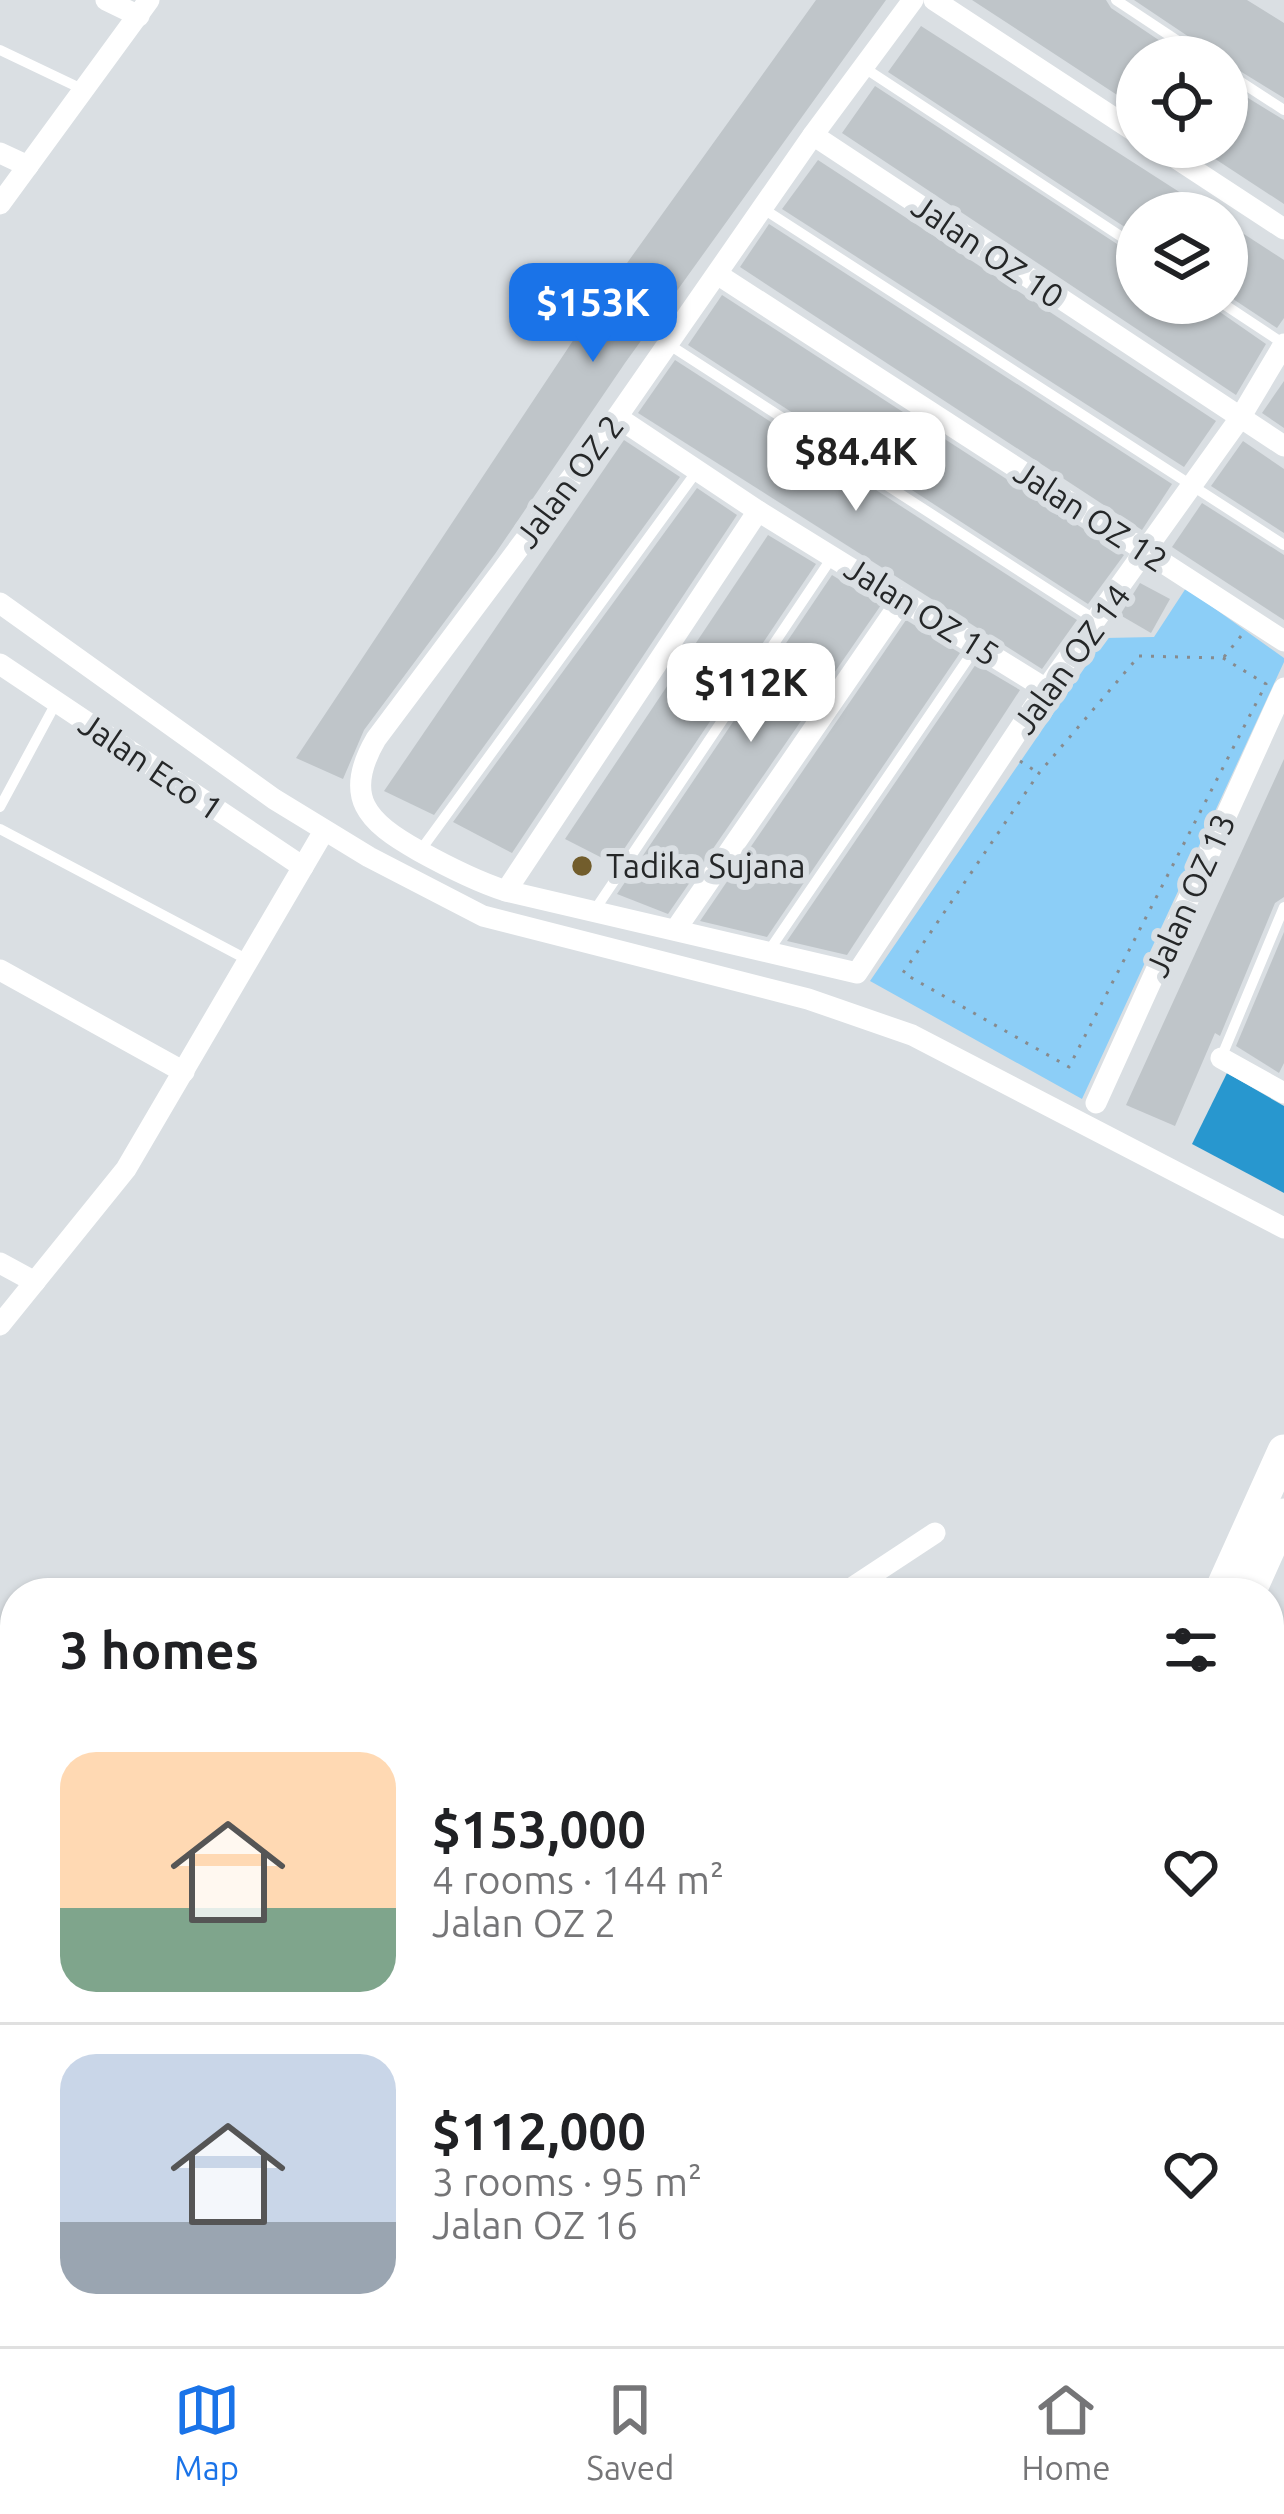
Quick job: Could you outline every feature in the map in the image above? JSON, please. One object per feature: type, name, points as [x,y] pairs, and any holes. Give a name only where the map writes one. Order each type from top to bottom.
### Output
[{"type":"main road","points":[[1227,1578],[1284,1451]]},
{"type":"main road","points":[[1256,1578],[1284,1515]]},
{"type":"street","points":[[0,205],[144,8],[106,0]]},
{"type":"street","name":"Jalan OZ 2","points":[[420,851],[372,822],[359,789],[360,771],[376,739],[616,417],[913,0]]},
{"type":"street","points":[[934,0],[1116,119]]},
{"type":"street","name":"Jalan OZ 10","points":[[813,135],[1284,446]]},
{"type":"street","points":[[0,153],[28,166]]},
{"type":"street","points":[[1191,168],[1284,229]]},
{"type":"street","name":"Jalan OZ 12","points":[[717,274],[1284,641]]},
{"type":"street","name":"Jalan OZ 14","points":[[768,952],[857,973],[1046,688],[1240,418],[1284,344]]},
{"type":"street","name":"Jalan OZ 15","points":[[616,417],[758,511],[1046,688]]},
{"type":"street","points":[[506,891],[758,511]]},
{"type":"street","points":[[676,929],[903,598]]},
{"type":"street","points":[[0,603],[324,831],[483,916],[808,999],[912,1035],[1284,1228]]},
{"type":"street","name":"Jalan Eco 1","points":[[0,664],[303,867]]},
{"type":"street","name":"Jalan OZ 13","points":[[1096,1103],[1284,688]]},
{"type":"street","points":[[0,1325],[126,1169],[324,831]]},
{"type":"street","points":[[420,851],[506,891],[768,952]]},
{"type":"street","points":[[0,970],[184,1072]]},
{"type":"street","points":[[1221,1058],[1284,1093]]},
{"type":"street","points":[[0,1263],[35,1282]]},
{"type":"street","points":[[867,1578],[935,1533]]},
{"type":"lane","points":[[1115,0],[1170,36]]},
{"type":"lane","points":[[0,50],[84,90]]},
{"type":"lane","points":[[863,67],[1116,233]]},
{"type":"lane","points":[[1248,87],[1284,110]]},
{"type":"lane","points":[[762,208],[1284,545]]},
{"type":"lane","points":[[1248,320],[1284,344]]},
{"type":"lane","points":[[668,344],[1096,621]]},
{"type":"lane","points":[[420,851],[697,470]]},
{"type":"lane","points":[[594,910],[833,556]]},
{"type":"lane","points":[[768,952],[977,645]]},
{"type":"lane","points":[[0,807],[56,703]]},
{"type":"lane","points":[[0,830],[250,962]]},
{"type":"lane","points":[[1221,1058],[1284,907]]},
{"type":"path","points":[[1223,658],[1253,620]]},
{"type":"path","points":[[1139,656],[1223,658],[1266,684],[1069,1067],[904,973],[1039,773],[1139,656]]},
{"type":"shaded area","points":[[1186,588],[1284,662],[1082,1099],[870,981],[1105,638],[1154,637]]},
{"type":"shaded area","points":[[1227,1073],[1284,1106],[1284,1193],[1192,1144]]},
{"type":"building","points":[[816,0],[886,0],[625,363],[495,554],[364,730],[343,779],[296,758],[594,309]]},
{"type":"building","points":[[972,0],[1106,0],[1153,36],[1116,36],[1116,94]]},
{"type":"building","points":[[1134,0],[1247,0],[1284,23],[1284,98],[1248,76],[1248,36],[1188,36]]},
{"type":"building","points":[[921,26],[1116,151],[1116,168],[1142,168],[1179,192],[1116,192],[1116,221],[888,72]]},
{"type":"building","points":[[875,86],[1116,243],[1116,315],[842,133]]},
{"type":"building","points":[[1248,98],[1284,120],[1284,204],[1229,168],[1248,168]]},
{"type":"building","points":[[818,160],[1216,421],[1184,467],[782,209]]},
{"type":"building","points":[[769,224],[1172,484],[1142,530],[740,267]]},
{"type":"building","points":[[1248,237],[1284,260],[1284,318],[1277,328],[1248,309]]},
{"type":"building","points":[[722,295],[1124,555],[1088,604],[688,345]]},
{"type":"building","points":[[1129,324],[1237,324],[1266,344],[1236,395]]},
{"type":"building","points":[[675,360],[1077,620],[1042,669],[638,413]]},
{"type":"building","points":[[1284,381],[1284,428],[1262,413]]},
{"type":"building","points":[[624,440],[680,477],[434,815],[384,791]]},
{"type":"building","points":[[1243,441],[1284,469],[1284,533],[1211,486]]},
{"type":"building","points":[[697,488],[737,515],[512,853],[453,822]]},
{"type":"building","points":[[1202,503],[1284,555],[1284,620],[1172,547]]},
{"type":"building","points":[[768,535],[816,564],[614,864],[565,839]]},
{"type":"building","points":[[832,575],[881,605],[668,914],[617,894]]},
{"type":"building","points":[[1140,583],[1170,599],[1151,633],[1120,615]]},
{"type":"building","points":[[906,620],[960,653],[767,937],[700,921]]},
{"type":"building","points":[[976,664],[1020,690],[847,955],[787,941]]},
{"type":"building","points":[[1284,759],[1284,897],[1275,903],[1220,1036],[1215,1033],[1175,1126],[1126,1105]]},
{"type":"building","points":[[1284,932],[1284,1063],[1279,1073],[1236,1046]]},
{"type":"place","name":"Tadika Sujana","points":[[582,866]]}]
